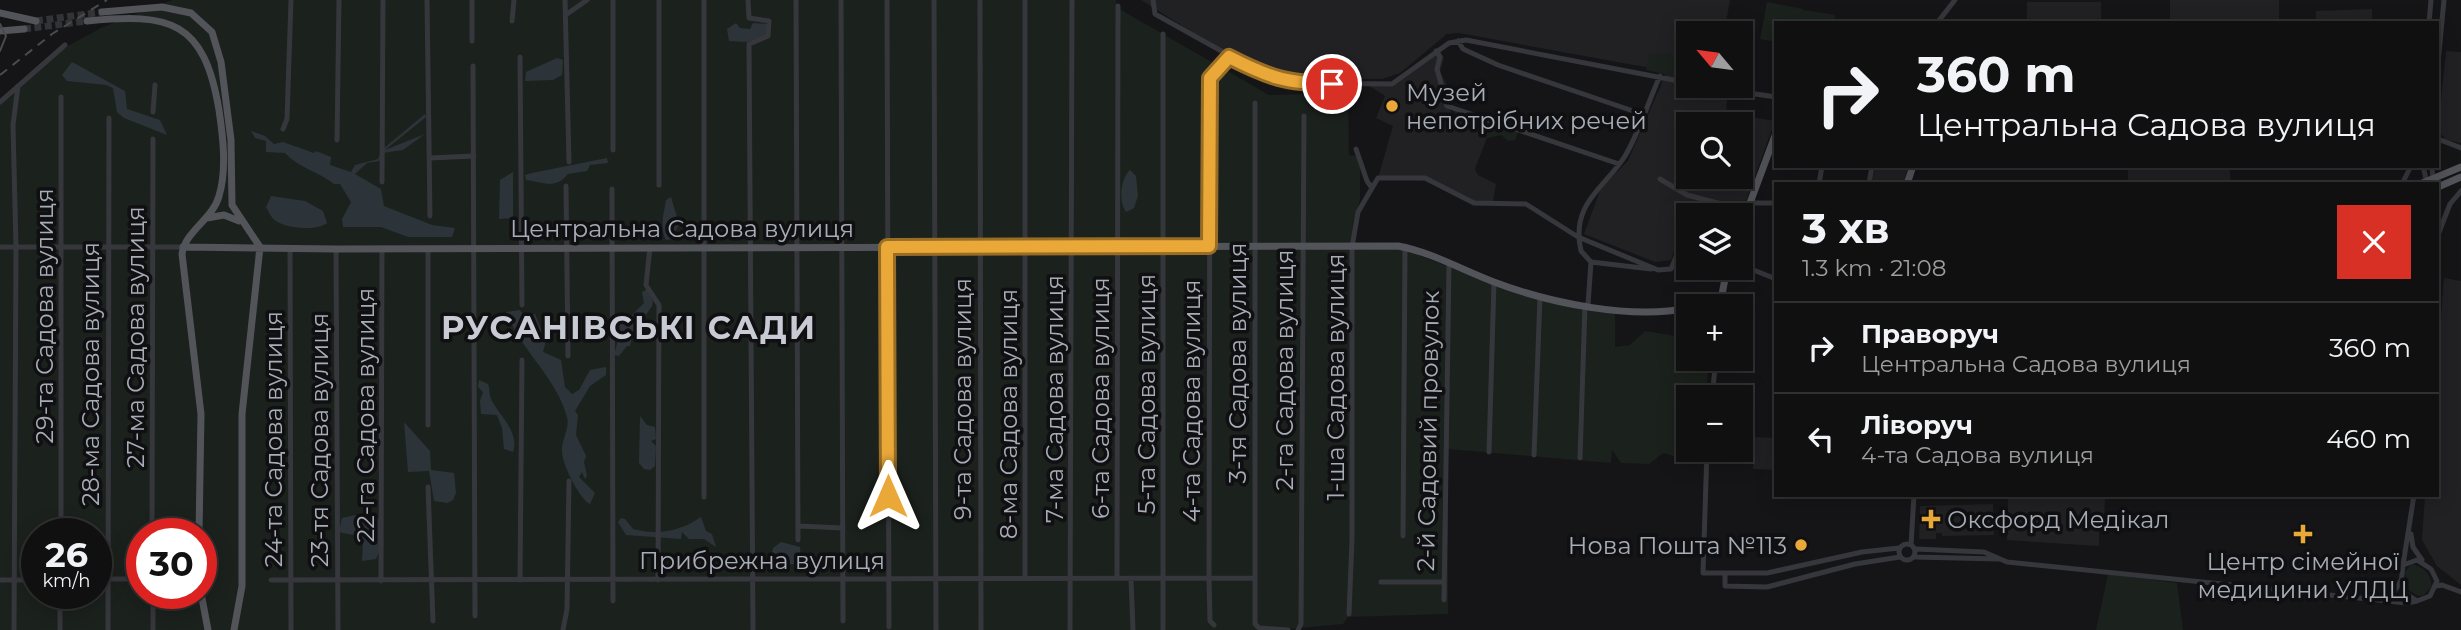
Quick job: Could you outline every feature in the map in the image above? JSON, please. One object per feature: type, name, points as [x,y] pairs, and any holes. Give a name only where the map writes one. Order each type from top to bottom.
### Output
[{"type":"main road","points":[[102,12],[150,8],[181,9],[201,20],[212,32],[221,62],[231,140],[232,205],[260,247],[242,414],[242,586],[234,630]]},
{"type":"main road","points":[[0,13],[36,21]]},
{"type":"main road","points":[[87,21],[150,18],[175,27],[202,51],[217,99],[223,145],[219,197],[208,218],[183,247],[201,414],[199,518]]},
{"type":"main road","points":[[0,31],[24,29]]},
{"type":"main road","points":[[1751,202],[1774,139]]},
{"type":"main road","points":[[2427,182],[2461,167]]},
{"type":"main road","points":[[2439,187],[2461,177]]},
{"type":"main road","points":[[208,218],[224,215],[242,223]]},
{"type":"main road","name":"Центральна Садова вулиця","points":[[183,247],[1405,247],[1540,297],[1647,314],[1676,310]]},
{"type":"main road","points":[[204,609],[208,630]]},
{"type":"street","points":[[283,129],[287,119],[291,0]]},
{"type":"street","points":[[337,140],[339,0]]},
{"type":"street","points":[[382,182],[383,0]]},
{"type":"street","points":[[427,0],[430,216]]},
{"type":"street","points":[[472,0],[472,41]]},
{"type":"street","points":[[512,21],[514,0]]},
{"type":"street","points":[[565,0],[569,162]]},
{"type":"street","points":[[566,14],[587,0]]},
{"type":"street","points":[[613,0],[613,150]]},
{"type":"street","points":[[659,0],[659,185]]},
{"type":"street","points":[[704,0],[704,497]]},
{"type":"street","points":[[748,0],[748,18],[769,21],[770,29],[768,36],[750,44],[753,629]]},
{"type":"street","points":[[796,0],[798,540]]},
{"type":"street","points":[[841,0],[843,621]]},
{"type":"street","points":[[887,0],[889,627]]},
{"type":"street","points":[[934,0],[936,629]]},
{"type":"street","name":"9-та Садова вулиця","points":[[979,0],[981,630]]},
{"type":"street","name":"8-ма Садова вулиця","points":[[1025,0],[1025,576]]},
{"type":"street","name":"7-ма Садова вулиця","points":[[1070,630],[1072,0]]},
{"type":"street","points":[[1153,0],[1155,14],[1268,77],[1293,83],[1392,84],[1436,51],[1458,41],[1676,80]]},
{"type":"street","points":[[1939,21],[1955,0]]},
{"type":"street","points":[[2429,21],[2431,0]]},
{"type":"street","points":[[2439,52],[2444,0]]},
{"type":"street","name":"6-та Садова вулиця","points":[[1117,579],[1118,6]]},
{"type":"street","name":"5-та Садова вулиця","points":[[1163,34],[1163,628]]},
{"type":"street","points":[[1458,41],[1463,49],[1498,65],[1642,114]]},
{"type":"street","points":[[0,102],[65,45]]},
{"type":"street","points":[[1436,51],[1440,57],[1437,69],[1447,106],[1619,164]]},
{"type":"street","points":[[520,57],[522,305]]},
{"type":"street","name":"4-та Садова вулиця","points":[[1214,625],[1210,621],[1209,579],[1210,78],[1229,57]]},
{"type":"street","points":[[472,66],[475,616]]},
{"type":"street","points":[[1660,76],[1626,153],[1590,197],[1578,237],[1583,255],[1591,262],[1658,270],[1671,268],[1676,256]]},
{"type":"street","points":[[153,112],[155,85]]},
{"type":"street","points":[[15,630],[16,247],[13,125],[18,86]]},
{"type":"street","points":[[1754,94],[1774,97]]},
{"type":"street","name":"29-та Садова вулиця","points":[[61,97],[61,518]]},
{"type":"street","name":"3-тя Садова вулиця","points":[[1255,103],[1255,624],[1259,628],[1287,630]]},
{"type":"street","name":"2-га Садова вулиця","points":[[1300,627],[1304,116]]},
{"type":"street","name":"28-ма Садова вулиця","points":[[107,518],[109,118]]},
{"type":"street","name":"27-ма Садова вулиця","points":[[152,518],[153,139]]},
{"type":"street","points":[[2439,139],[2461,148]]},
{"type":"street","points":[[1356,149],[1372,188]]},
{"type":"street","points":[[430,158],[474,156]]},
{"type":"street","points":[[1372,188],[1378,178],[1425,178],[1474,203],[1491,205],[1513,202],[1530,205],[1578,237],[1658,270]]},
{"type":"street","points":[[1660,179],[1688,195],[1718,203]]},
{"type":"street","points":[[566,187],[568,356]]},
{"type":"street","name":"1-ша Садова вулиця","points":[[1349,614],[1352,539],[1352,247],[1358,212],[1372,188]]},
{"type":"street","points":[[612,189],[613,601]]},
{"type":"street","points":[[2439,233],[2450,204],[2461,191]]},
{"type":"street","points":[[1751,202],[1774,203]]},
{"type":"street","name":"Центральна Садова вулиця","points":[[0,247],[183,247]]},
{"type":"street","points":[[650,247],[646,285],[659,305],[658,580]]},
{"type":"street","points":[[1403,536],[1405,247]]},
{"type":"street","name":"24-та Садова вулиця","points":[[290,248],[291,630]]},
{"type":"street","name":"22-га Садова вулиця","points":[[381,581],[382,248]]},
{"type":"street","points":[[428,248],[428,425]]},
{"type":"street","name":"23-тя Садова вулиця","points":[[336,249],[338,630]]},
{"type":"street","points":[[1580,458],[1586,305],[1591,262]]},
{"type":"street","name":"2-й Садовий провулок","points":[[1444,600],[1449,263]]},
{"type":"street","points":[[1753,270],[1774,278]]},
{"type":"street","points":[[1489,452],[1494,282]]},
{"type":"street","points":[[1534,455],[1540,297]]},
{"type":"street","points":[[520,580],[522,360]]},
{"type":"street","points":[[1707,462],[1703,573],[1767,573],[1862,552],[1913,547],[1984,552],[1999,559]]},
{"type":"street","points":[[563,630],[567,609],[565,580],[569,481]]},
{"type":"street","points":[[428,487],[433,621]]},
{"type":"street","points":[[1914,497],[1914,557]]},
{"type":"street","points":[[2374,598],[2394,592],[2401,579],[2414,497]]},
{"type":"street","points":[[798,526],[843,528]]},
{"type":"street","points":[[2410,531],[2413,547],[2423,562],[2436,575],[2461,592]]},
{"type":"street","points":[[1899,548],[1900,557]]},
{"type":"street","points":[[1726,574],[1725,586],[1767,587],[1832,573],[1856,564],[1900,557],[1999,559],[2407,603],[2427,599],[2436,586],[2436,575]]},
{"type":"street","points":[[2403,565],[2412,559],[2423,562]]},
{"type":"street","name":"Прибрежна вулиця","points":[[271,580],[752,580],[1025,576],[1117,579],[1255,578]]},
{"type":"street","points":[[1131,579],[1133,630]]},
{"type":"street","points":[[2401,579],[2404,593],[2417,601]]},
{"type":"street","points":[[0,580],[21,580]]},
{"type":"street","points":[[1381,582],[1444,582]]},
{"type":"street","points":[[2436,586],[2454,588]]},
{"type":"street","points":[[60,630],[61,609]]},
{"type":"street","name":"28-ма Садова вулиця","points":[[108,609],[108,630]]},
{"type":"street","points":[[153,609],[153,630]]},
{"type":"shaded area","name":"РУСАНІВСЬКІ САДИ","points":[[172,0],[1116,0],[1116,7],[1269,95],[1348,93],[1349,155],[1357,156],[1360,161],[1360,200],[1353,222],[1351,250],[1403,249],[1495,285],[1615,313],[1615,347],[1630,345],[1645,331],[1676,336],[1676,371],[1708,371],[1707,385],[1676,385],[1676,457],[1663,453],[1649,464],[1621,463],[1612,450],[1611,463],[1448,449],[1448,614],[1348,617],[1343,624],[1279,630],[0,630],[0,101],[66,47],[101,28]]},
{"type":"shaded area","points":[[1141,0],[1730,0],[1726,21],[1676,21],[1676,98],[1727,98],[1726,112],[1676,112],[1676,189],[1750,189],[1745,203],[1676,203],[1676,246],[1671,260],[1655,262],[1584,234],[1601,188],[1628,161],[1667,71],[1459,33],[1447,34],[1400,73],[1382,79],[1289,78],[1218,48]]},
{"type":"shaded area","points":[[2170,0],[2279,0],[2279,21],[2170,21]]},
{"type":"shaded area","points":[[1767,2],[1803,9],[1803,13],[1804,10],[1835,15],[1834,21],[1774,21],[1774,42],[1760,39]]},
{"type":"shaded area","points":[[2027,2],[2101,2],[2101,21],[2027,21]]},
{"type":"shaded area","points":[[2372,9],[2372,21],[2316,21],[2316,11]]},
{"type":"shaded area","points":[[736,23],[740,28],[750,29],[753,23],[769,24],[766,35],[747,42],[729,41],[727,29]]},
{"type":"shaded area","points":[[1439,49],[1444,58],[1440,72],[1446,83],[1448,108],[1460,121],[1487,138],[1475,169],[1478,175],[1496,184],[1493,201],[1474,203],[1433,181],[1378,178],[1393,126],[1376,118],[1385,96],[1368,85],[1392,84]]},
{"type":"shaded area","points":[[2446,51],[2461,52],[2461,143],[2446,140],[2439,131]]},
{"type":"shaded area","points":[[1650,53],[1676,54],[1676,77],[1646,70]]},
{"type":"shaded area","points":[[557,58],[563,60],[562,75],[553,80],[525,81],[526,72]]},
{"type":"shaded area","points":[[72,62],[125,91],[127,109],[160,120],[167,135],[124,118],[117,112],[113,88],[67,81],[62,75]]},
{"type":"shaded area","points":[[1453,110],[1470,119],[1475,116],[1483,123],[1489,121],[1514,129],[1518,132],[1515,140],[1508,141],[1501,135],[1487,138],[1460,121]]},
{"type":"shaded area","points":[[425,114],[426,117],[385,150],[425,134],[403,150],[383,153],[379,161],[367,163],[355,174],[381,189],[384,206],[432,225],[455,228],[452,237],[408,237],[381,227],[343,227],[342,219],[351,202],[340,184],[334,184],[285,153],[266,152],[266,141],[255,138],[251,131],[265,136],[274,144],[283,142],[331,157],[330,165],[351,172],[355,165],[378,159],[383,149]]},
{"type":"shaded area","points":[[1753,117],[1774,121],[1753,182]]},
{"type":"shaded area","points":[[607,158],[608,163],[590,165],[587,171],[568,174],[558,182],[526,180],[525,175],[532,173]]},
{"type":"shaded area","points":[[1875,168],[1908,168],[1904,182],[1872,182]]},
{"type":"shaded area","points":[[2128,168],[2230,168],[2230,181],[2128,182]]},
{"type":"shaded area","points":[[1130,170],[1136,176],[1138,196],[1134,208],[1126,212],[1122,202],[1122,190],[1124,178]]},
{"type":"shaded area","points":[[513,172],[513,218],[499,219],[500,180]]},
{"type":"shaded area","points":[[271,196],[305,201],[323,211],[327,223],[310,228],[281,224],[266,207]]},
{"type":"shaded area","points":[[671,197],[679,224],[672,239],[666,240],[663,220],[666,200]]},
{"type":"shaded area","points":[[2444,278],[2461,281],[2461,585],[2437,566],[2422,540],[2425,497],[2439,497],[2439,340]]},
{"type":"shaded area","points":[[647,289],[653,301],[652,306],[633,334],[630,346],[619,356],[614,355],[620,332],[619,314],[629,318],[644,303],[642,292]]},
{"type":"shaded area","points":[[520,310],[524,315],[535,314],[546,341],[543,352],[561,360],[565,387],[572,394],[579,390],[590,370],[606,367],[606,375],[590,386],[575,411],[578,415],[576,435],[586,456],[584,462],[587,476],[585,479],[582,472],[579,477],[595,493],[590,504],[576,488],[564,463],[562,449],[568,421],[562,403],[547,376],[512,326],[506,312]]},
{"type":"shaded area","points":[[479,380],[488,384],[492,401],[512,431],[513,452],[504,449],[502,428],[497,415],[481,414],[480,401],[483,392],[478,387]]},
{"type":"shaded area","points":[[640,416],[647,425],[655,427],[656,439],[651,441],[656,446],[655,466],[650,470],[644,469],[639,463]]},
{"type":"shaded area","points":[[404,422],[430,451],[431,470],[454,473],[456,493],[453,500],[447,503],[434,501],[429,471],[408,472]]},
{"type":"shaded area","points":[[1754,437],[1774,438],[1774,470],[1753,469]]},
{"type":"shaded area","points":[[2105,497],[2104,527],[2099,527],[2099,546],[2007,540],[2008,499]]},
{"type":"shaded area","points":[[1993,504],[1994,535],[1942,536],[1942,533],[1936,533],[1936,539],[1919,539],[1920,506]]},
{"type":"shaded area","points":[[355,515],[380,519],[380,550],[376,559],[362,561],[363,542],[357,536],[339,532],[342,518]]},
{"type":"shaded area","points":[[701,517],[706,531],[712,534],[716,547],[704,539],[689,539],[682,532],[681,539],[626,535],[618,522],[621,518],[633,529],[660,532],[685,526]]},
{"type":"shaded area","points":[[781,542],[800,547],[801,560],[796,564],[775,565],[771,557],[773,548]]},
{"type":"shaded area","points":[[2411,564],[2429,575],[2431,587],[2424,595],[2418,596],[2407,589],[2405,572]]},
{"type":"shaded area","points":[[2108,574],[2177,583],[2183,630],[2096,630]]},
{"type":"tunnel","points":[[36,21],[102,12]]},
{"type":"tunnel","points":[[24,29],[87,21]]},
{"type":"tram line","points":[[0,24],[6,36],[0,51]]},
{"type":"railway","points":[[0,75],[52,34],[107,0]]},
{"type":"place","name":"Музей непотрібних речей","points":[[1392,106]]},
{"type":"place","name":"Оксфорд Медікал","points":[[1931,519]]},
{"type":"place","name":"Центр сімейної медицини УЛДЦ","points":[[2303,534]]},
{"type":"place","name":"Нова Пошта №113","points":[[1801,545]]},
{"type":"district","name":"РУСАНІВСЬКІ САДИ","points":[[629,327]]},
{"type":"route","points":[[888,496],[887,247],[1209,246],[1210,78],[1215,70],[1229,57],[1268,77],[1293,83],[1332,84]]}]
